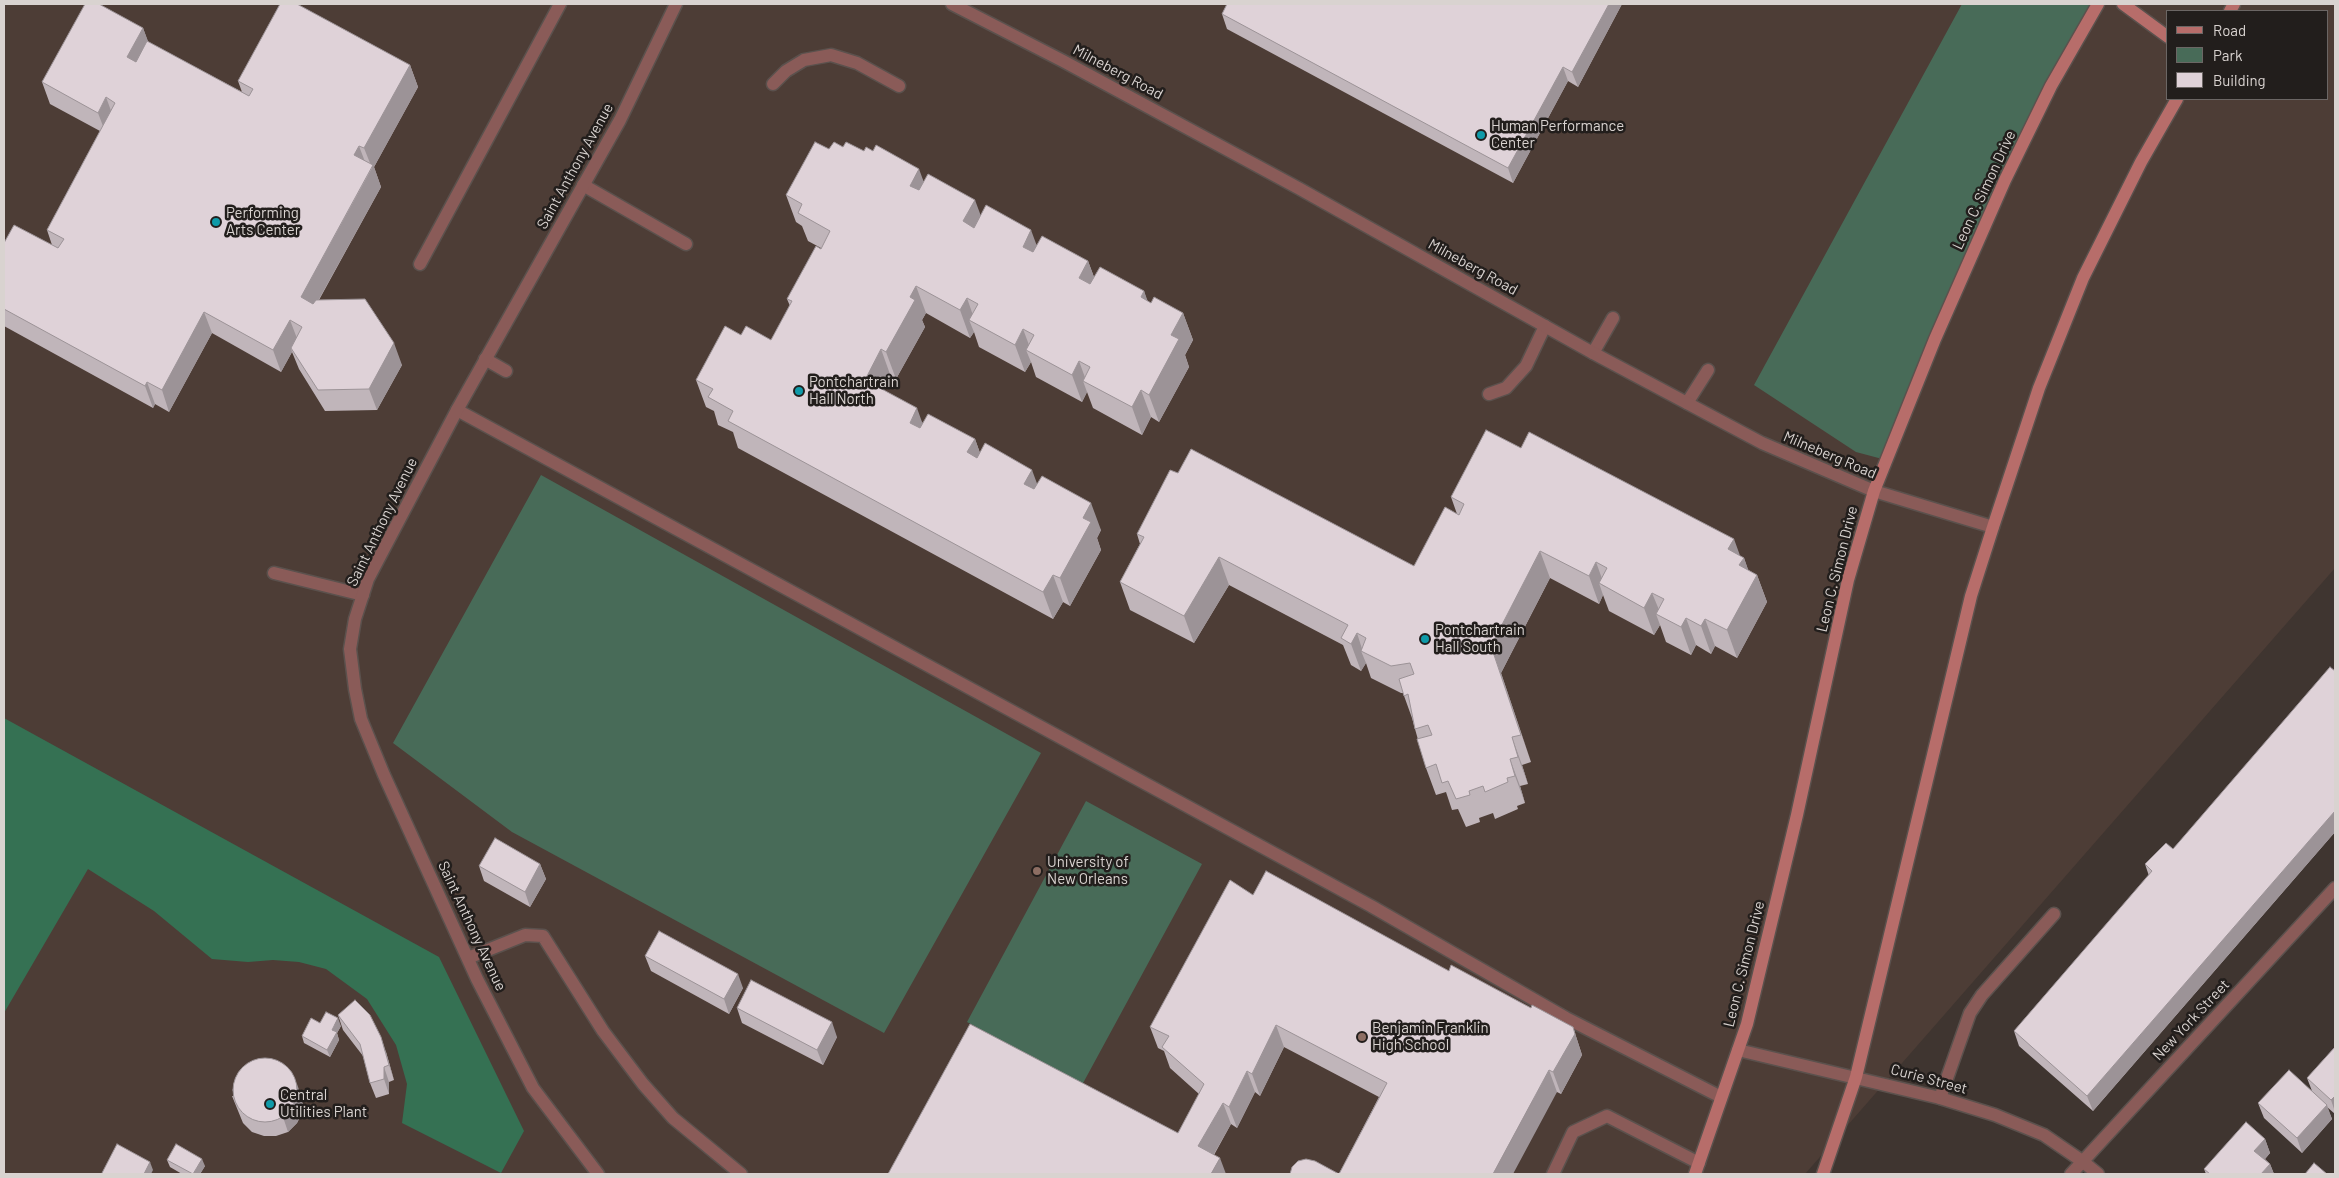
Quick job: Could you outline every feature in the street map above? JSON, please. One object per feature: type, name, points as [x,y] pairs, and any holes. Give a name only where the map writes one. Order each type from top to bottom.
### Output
[{"type":"main road","name":"Leon C. Simon Drive","points":[[1697,1169],[1747,1024],[1797,815],[1848,580],[1874,492],[1935,339],[2005,180],[2051,86],[2098,4]]},
{"type":"main road","points":[[2123,4],[2166,36]]},
{"type":"main road","points":[[1823,1174],[1856,1077],[1971,596],[1993,527],[2040,388],[2083,278],[2141,162],[2176,100]]},
{"type":"street","points":[[420,264],[560,4]]},
{"type":"street","name":"Saint Anthony Avenue","points":[[598,1174],[533,1088],[468,958],[384,775],[361,719],[350,649],[355,619],[368,579],[485,359],[620,120],[676,4]]},
{"type":"street","name":"Milneberg Road","points":[[952,4],[1063,61],[1275,176],[1593,353],[1762,443],[1874,492],[1993,527]]},
{"type":"street","points":[[773,84],[786,71],[804,60],[831,55],[857,63],[899,86]]},
{"type":"street","points":[[583,185],[686,244]]},
{"type":"street","points":[[1593,353],[1613,318]]},
{"type":"street","points":[[1489,394],[1506,388],[1526,366],[1545,326]]},
{"type":"street","points":[[485,359],[506,371]]},
{"type":"street","points":[[1687,403],[1708,370]]},
{"type":"street","points":[[457,410],[1371,906],[1566,1018],[1722,1097]]},
{"type":"street","points":[[274,573],[363,595]]},
{"type":"street","name":"New York Street","points":[[2071,1174],[2335,888]]},
{"type":"street","points":[[1940,1098],[1970,1013],[1982,995],[2054,914]]},
{"type":"street","points":[[468,958],[525,935],[543,936],[603,1031],[643,1084],[673,1118],[741,1174]]},
{"type":"street","name":"Curie Street","points":[[1738,1050],[1940,1098],[2026,1127],[2044,1135],[2082,1160],[2098,1174]]},
{"type":"street","points":[[1553,1174],[1573,1132],[1608,1116],[1697,1169]]},
{"type":"shaded area","name":"University of New Orleans","points":[[4,4],[2335,4],[2335,568],[1805,1174],[4,1174]]},
{"type":"green space","points":[[1962,4],[2098,4],[2051,86],[1886,460],[1856,452],[1754,385]]},
{"type":"green space","points":[[541,475],[1041,753],[884,1033],[512,832],[393,743]]},
{"type":"green space","points":[[4,718],[439,957],[524,1131],[501,1173],[402,1123],[407,1084],[396,1045],[367,999],[326,969],[299,962],[273,960],[248,962],[212,959],[154,911],[88,869],[4,1013]]},
{"type":"green space","points":[[1086,801],[1202,864],[1082,1085],[967,1022]]},
{"type":"building","name":"Performing Arts Center","points":[[85,4],[99,4],[143,28],[127,57],[136,62],[147,41],[249,96],[253,89],[238,81],[280,4],[297,4],[410,65],[364,148],[359,146],[354,155],[373,165],[301,297],[313,304],[316,300],[365,299],[394,343],[369,389],[318,390],[291,348],[302,327],[290,320],[273,350],[204,312],[162,390],[147,382],[145,386],[4,309],[4,243],[14,225],[58,248],[64,239],[47,230],[115,103],[106,97],[98,113],[42,82]]},
{"type":"building","name":"Human Performance Center","points":[[1227,4],[1609,4],[1572,72],[1563,67],[1508,168],[1222,14]]},
{"type":"building","name":"Pontchartrain Hall North","points":[[815,142],[829,149],[834,142],[843,147],[846,142],[864,151],[866,147],[873,151],[876,145],[919,169],[910,186],[919,190],[928,174],[975,200],[963,221],[974,228],[986,205],[1031,230],[1023,247],[1033,252],[1042,236],[1088,261],[1079,278],[1090,284],[1100,267],[1144,291],[1141,297],[1151,303],[1154,297],[1183,313],[1171,335],[1179,339],[1149,395],[1141,390],[1132,407],[1083,381],[1090,367],[1079,361],[1072,375],[1026,350],[1034,335],[1023,329],[1015,345],[969,320],[978,304],[967,298],[960,310],[916,286],[910,297],[915,300],[886,352],[881,349],[865,380],[917,408],[910,423],[920,428],[928,414],[975,439],[967,452],[977,458],[985,443],[1032,470],[1024,484],[1034,489],[1042,476],[1091,503],[1083,518],[1091,522],[1060,578],[1053,575],[1043,592],[728,421],[733,411],[708,397],[713,389],[696,380],[725,326],[741,335],[746,326],[771,340],[792,301],[787,299],[816,246],[821,249],[830,231],[798,213],[802,204],[786,195]]},
{"type":"building","name":"Pontchartrain Hall South","points":[[1486,430],[1521,448],[1529,432],[1734,539],[1728,549],[1744,558],[1739,565],[1757,575],[1727,630],[1705,619],[1701,626],[1686,618],[1681,627],[1656,614],[1664,599],[1652,593],[1644,608],[1599,583],[1607,568],[1596,562],[1589,576],[1540,551],[1491,646],[1521,735],[1512,737],[1518,757],[1510,759],[1515,776],[1507,778],[1508,782],[1485,792],[1483,786],[1469,791],[1470,795],[1456,799],[1448,781],[1442,783],[1436,764],[1426,768],[1417,739],[1432,735],[1428,725],[1415,729],[1408,694],[1404,696],[1399,679],[1414,674],[1410,663],[1391,666],[1361,651],[1366,638],[1357,633],[1351,644],[1341,638],[1348,625],[1219,557],[1184,616],[1120,582],[1144,537],[1137,534],[1170,470],[1178,473],[1191,449],[1414,566],[1445,507],[1459,515],[1464,504],[1451,497]]},
{"type":"building","points":[[2330,667],[2335,671],[2335,811],[2087,1096],[2014,1031],[2152,871],[2145,864],[2166,843],[2173,849]]},
{"type":"building","points":[[495,838],[540,864],[525,892],[479,866]]},
{"type":"building","name":"Benjamin Franklin High School","points":[[1266,871],[1449,971],[1451,965],[1531,1008],[1532,1005],[1573,1027],[1575,1034],[1553,1072],[1549,1070],[1493,1174],[1339,1174],[1387,1083],[1276,1025],[1252,1074],[1247,1071],[1229,1107],[1223,1103],[1198,1146],[1220,1158],[1211,1174],[888,1174],[970,1024],[1178,1133],[1204,1084],[1162,1047],[1169,1036],[1150,1027],[1230,880],[1253,895]]},
{"type":"building","points":[[659,931],[738,974],[724,999],[645,956]]},
{"type":"building","points":[[751,980],[832,1022],[817,1050],[737,1008]]},
{"type":"building","points":[[355,1000],[370,1015],[381,1037],[389,1065],[384,1067],[384,1079],[370,1083],[360,1044],[338,1015]]},
{"type":"building","points":[[326,1012],[338,1018],[332,1030],[337,1032],[327,1050],[302,1036],[311,1018],[320,1023]]},
{"type":"building","points":[[2335,1047],[2335,1096],[2331,1100],[2307,1078]]},
{"type":"building","name":"Central Utilities Plant","points":[[259,1058],[271,1058],[288,1067],[295,1078],[297,1090],[295,1102],[288,1113],[271,1122],[259,1122],[247,1117],[238,1108],[233,1096],[233,1084],[238,1072],[247,1063]]},
{"type":"building","points":[[2289,1070],[2327,1105],[2297,1138],[2258,1103]]},
{"type":"building","points":[[2246,1122],[2265,1139],[2254,1151],[2270,1164],[2261,1174],[2210,1174],[2204,1169]]},
{"type":"building","points":[[117,1144],[150,1162],[144,1174],[102,1173]]},
{"type":"building","points":[[176,1144],[202,1159],[193,1174],[167,1160]]},
{"type":"building","points":[[1306,1159],[1315,1161],[1339,1174],[1290,1174],[1292,1167],[1298,1161]]},
{"type":"building","points":[[2314,1163],[2327,1174],[2305,1174]]},
{"type":"place","name":"Human Performance Center","points":[[1481,135]]},
{"type":"place","name":"Performing Arts Center","points":[[216,222]]},
{"type":"place","name":"Pontchartrain Hall North","points":[[799,391]]},
{"type":"place","name":"Pontchartrain Hall South","points":[[1425,639]]},
{"type":"place","name":"University of New Orleans","points":[[1037,871]]},
{"type":"place","name":"Benjamin Franklin High School","points":[[1362,1037]]},
{"type":"place","name":"Central Utilities Plant","points":[[270,1104]]}]
